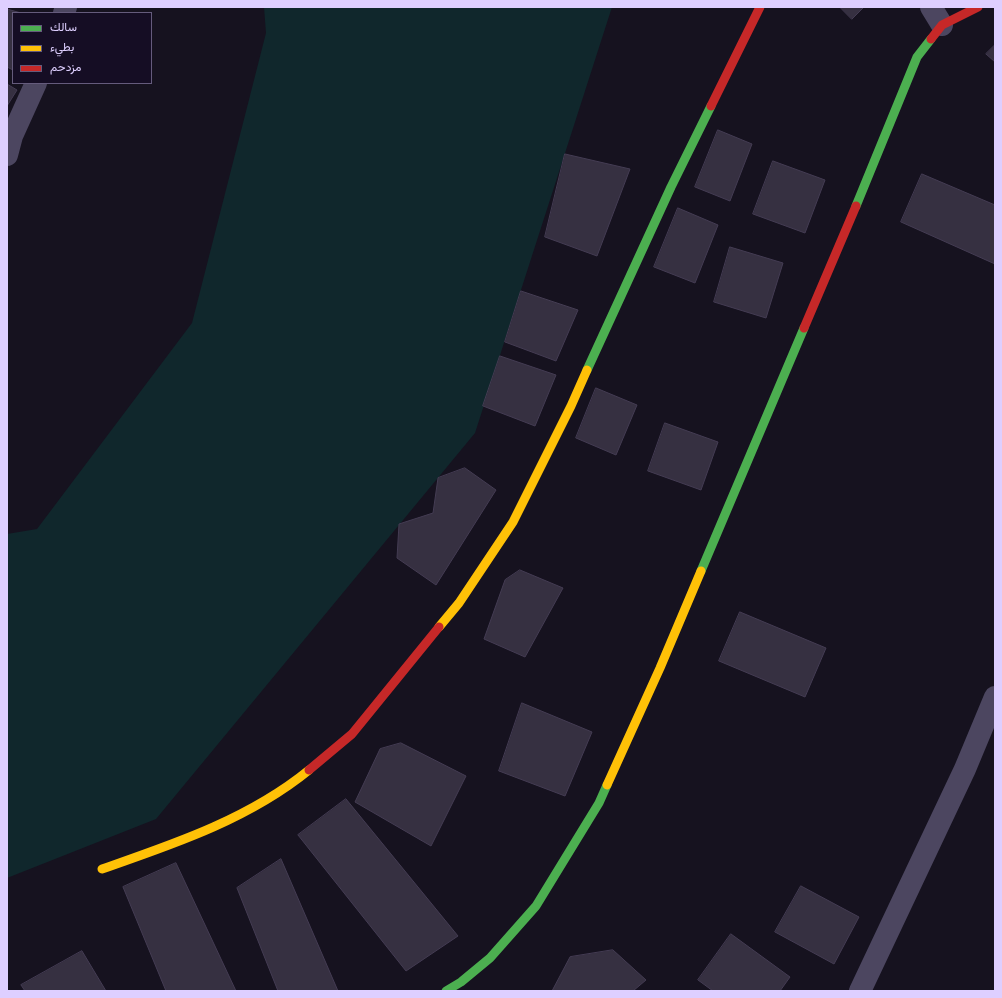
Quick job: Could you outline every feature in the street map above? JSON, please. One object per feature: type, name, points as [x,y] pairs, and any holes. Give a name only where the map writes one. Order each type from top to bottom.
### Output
[{"type":"street","points":[[102,869],[174,844],[225,822],[275,794],[306,772],[352,734],[459,603],[492,556],[517,516],[571,406],[671,187],[760,7]]},
{"type":"street","points":[[446,991],[461,982],[490,958],[536,906],[599,803],[660,668],[771,404],[868,181],[917,57],[927,43],[937,16],[978,7]]},
{"type":"street","points":[[7,154],[12,136],[36,84]]},
{"type":"street","points":[[860,991],[920,861],[965,769],[995,697]]},
{"type":"green space","points":[[264,7],[612,7],[475,433],[156,819],[7,878],[7,534],[37,529],[192,323],[266,33]]},
{"type":"building","points":[[840,7],[864,7],[852,19]]},
{"type":"building","points":[[7,9],[18,12],[12,12],[12,70],[7,67]]},
{"type":"building","points":[[995,45],[995,62],[986,54]]},
{"type":"building","points":[[7,84],[17,90],[7,106]]},
{"type":"building","points":[[718,130],[752,144],[730,201],[695,187]]},
{"type":"building","points":[[565,154],[630,169],[597,256],[545,237]]},
{"type":"building","points":[[773,161],[825,180],[805,233],[753,214]]},
{"type":"building","points":[[922,174],[995,205],[995,264],[901,222]]},
{"type":"building","points":[[678,208],[718,225],[695,283],[654,267]]},
{"type":"building","points":[[730,247],[783,263],[766,318],[714,302]]},
{"type":"building","points":[[521,291],[578,310],[556,361],[505,342]]},
{"type":"building","points":[[500,356],[556,375],[535,426],[483,406]]},
{"type":"building","points":[[596,388],[637,405],[616,455],[576,438]]},
{"type":"building","points":[[665,423],[718,442],[701,490],[648,471]]},
{"type":"building","points":[[465,468],[496,490],[436,585],[397,558],[399,524],[433,513],[438,478]]},
{"type":"building","points":[[520,570],[563,588],[525,657],[484,639],[505,580]]},
{"type":"building","points":[[740,612],[826,648],[805,697],[719,661]]},
{"type":"building","points":[[522,703],[592,732],[565,796],[499,771]]},
{"type":"building","points":[[401,743],[466,776],[431,846],[355,802],[380,749]]},
{"type":"building","points":[[346,799],[458,936],[406,971],[298,835]]},
{"type":"building","points":[[281,859],[338,991],[278,991],[237,888]]},
{"type":"building","points":[[176,863],[236,991],[166,991],[123,887]]},
{"type":"building","points":[[801,886],[859,917],[834,964],[775,932]]},
{"type":"building","points":[[731,934],[790,977],[780,991],[713,991],[698,980]]},
{"type":"building","points":[[613,950],[646,980],[633,991],[552,991],[570,957]]},
{"type":"building","points":[[82,951],[106,991],[25,991],[21,985]]},
{"type":"traffic: fast","points":[[856,206],[917,57],[931,39]]},
{"type":"traffic: fast","points":[[587,370],[671,187],[711,106]]},
{"type":"traffic: fast","points":[[701,571],[804,328]]},
{"type":"traffic: fast","points":[[446,991],[461,982],[490,958],[536,906],[599,803],[607,785]]},
{"type":"traffic: slow","points":[[439,627],[459,603],[513,522],[571,406],[587,370]]},
{"type":"traffic: slow","points":[[607,785],[660,668],[701,571]]},
{"type":"traffic: slow","points":[[102,869],[183,840],[236,816],[261,803],[309,770]]},
{"type":"traffic: jam","points":[[711,106],[760,7]]},
{"type":"traffic: jam","points":[[931,39],[942,25],[978,7]]},
{"type":"traffic: jam","points":[[804,328],[856,206]]},
{"type":"traffic: jam","points":[[309,770],[352,734],[439,627]]}]
